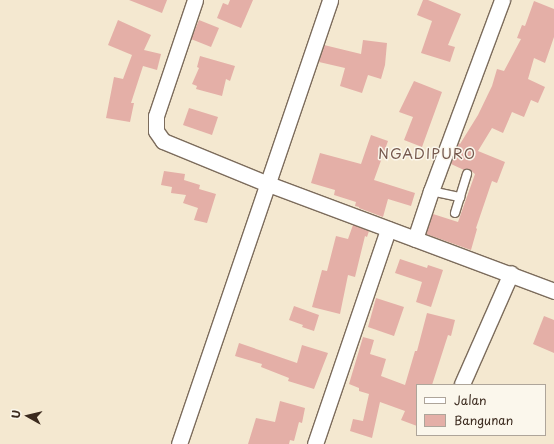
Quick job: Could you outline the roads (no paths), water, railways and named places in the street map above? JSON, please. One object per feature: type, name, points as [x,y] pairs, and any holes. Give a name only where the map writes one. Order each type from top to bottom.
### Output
[{"type":"street","points":[[195,0],[156,116],[156,131],[163,141],[262,181],[554,290]]},
{"type":"street","points":[[179,444],[262,181],[330,0]]},
{"type":"street","points":[[415,239],[431,191],[502,0]]},
{"type":"street","points":[[315,444],[388,229]]},
{"type":"street","points":[[462,384],[511,273]]},
{"type":"lane","points":[[455,213],[467,174]]},
{"type":"lane","points":[[431,191],[460,197]]},
{"type":"district","name":"NGADIPURO","points":[[427,154]]}]
